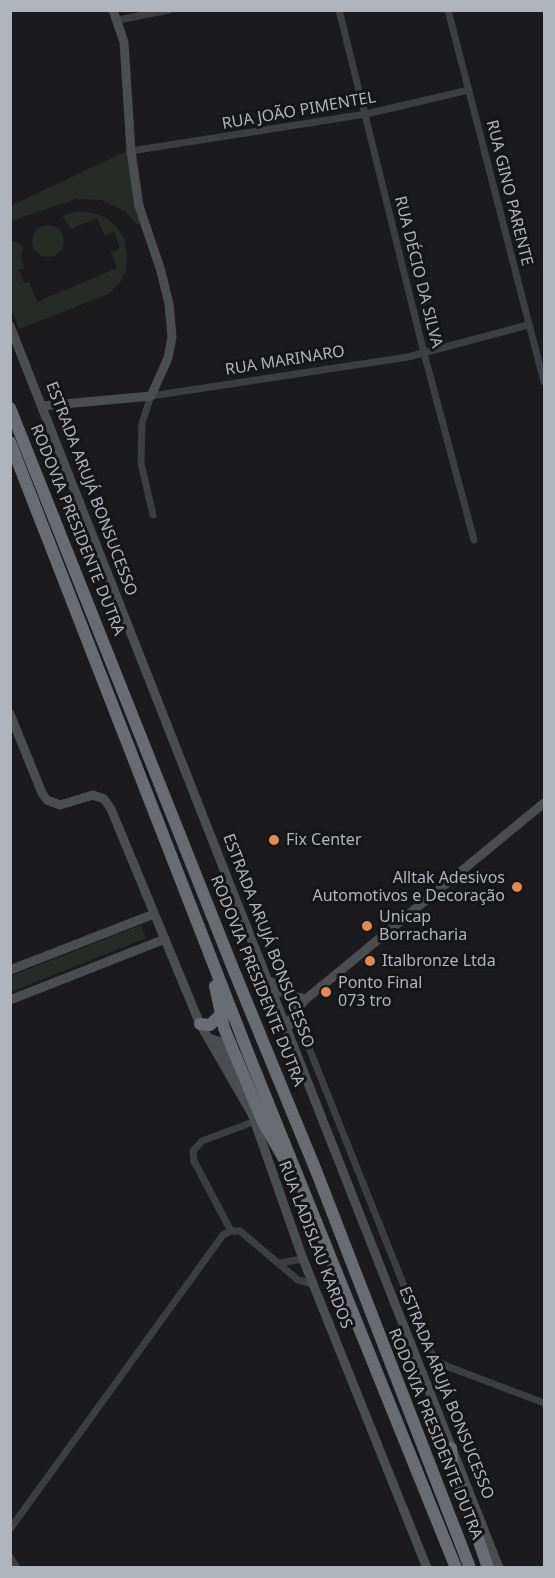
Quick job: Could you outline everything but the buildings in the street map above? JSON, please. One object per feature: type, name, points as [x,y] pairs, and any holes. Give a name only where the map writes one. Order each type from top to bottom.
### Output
[{"type":"highway","name":"RODOVIA PRESIDENTE DUTRA","points":[[10,408],[317,1173],[394,1377],[470,1568]]},
{"type":"highway","name":"RODOVIA PRESIDENTE DUTRA","points":[[10,442],[156,810],[207,949],[456,1568]]},
{"type":"highway","points":[[207,949],[224,1028],[271,1138],[303,1191]]},
{"type":"highway","points":[[200,1024],[210,1025],[221,1014]]},
{"type":"highway","points":[[253,1118],[271,1138]]},
{"type":"highway","points":[[451,1448],[452,1463],[488,1568]]},
{"type":"street","points":[[113,10],[124,42],[131,151],[139,206],[166,288],[171,320],[168,358],[142,423],[141,463],[153,515]]},
{"type":"street","points":[[118,20],[169,10]]},
{"type":"street","name":"RUA DÉCIO DA SILVA","points":[[339,10],[424,353],[474,540]]},
{"type":"street","name":"RUA GINO PARENTE","points":[[448,10],[544,382]]},
{"type":"street","name":"RUA JOÃO PIMENTEL","points":[[131,151],[366,114],[469,90]]},
{"type":"street","name":"RUA MARINARO","points":[[42,406],[152,396],[424,353],[528,325]]},
{"type":"street","name":"ESTRADA ARUJÁ BONSUCESSO","points":[[10,326],[499,1568]]},
{"type":"street","points":[[10,714],[42,793],[47,800],[60,805],[93,795],[108,804],[200,1024]]},
{"type":"street","points":[[287,1031],[297,1009],[306,999],[544,803]]},
{"type":"street","points":[[10,970],[154,914]]},
{"type":"street","points":[[10,1000],[165,939]]},
{"type":"street","points":[[268,980],[282,993],[306,999]]},
{"type":"street","points":[[297,1009],[297,1016],[313,1058],[430,1351],[442,1364],[544,1403]]},
{"type":"street","name":"RUA LADISLAU KARDOS","points":[[200,1024],[209,1038],[221,1042],[253,1118],[303,1259],[427,1568]]},
{"type":"street","points":[[231,1231],[194,1161],[193,1151],[202,1141],[253,1118]]},
{"type":"street","points":[[10,1529],[220,1238],[231,1231],[243,1234],[298,1280],[313,1284]]},
{"type":"street","points":[[280,1263],[303,1259]]},
{"type":"street","points":[[10,1557],[17,1568]]},
{"type":"shaded area","points":[[127,151],[141,225],[136,224],[126,212],[101,200],[76,199],[11,221],[10,206]]},
{"type":"shaded area","points":[[75,212],[88,212],[105,217],[116,226],[124,238],[127,254],[126,271],[109,294],[19,329],[11,308],[11,240],[21,245],[23,251],[20,255],[24,268],[19,270],[24,283],[29,282],[37,302],[117,268],[111,252],[120,248],[114,232],[105,236],[97,218],[71,229],[62,216]]},
{"type":"shaded area","points":[[48,225],[59,230],[64,241],[59,252],[48,257],[37,252],[32,241],[37,230]]},
{"type":"shaded area","points":[[141,925],[146,938],[11,992],[11,976]]},
{"type":"place","name":"Fix Center","points":[[274,840]]},
{"type":"place","name":"Alltak Adesivos Automotivos e Decoração","points":[[517,887]]},
{"type":"place","name":"Unicap Borracharia","points":[[367,926]]},
{"type":"place","name":"Italbronze Ltda","points":[[370,961]]},
{"type":"place","name":"Ponto Final 073 tro","points":[[326,992]]}]
